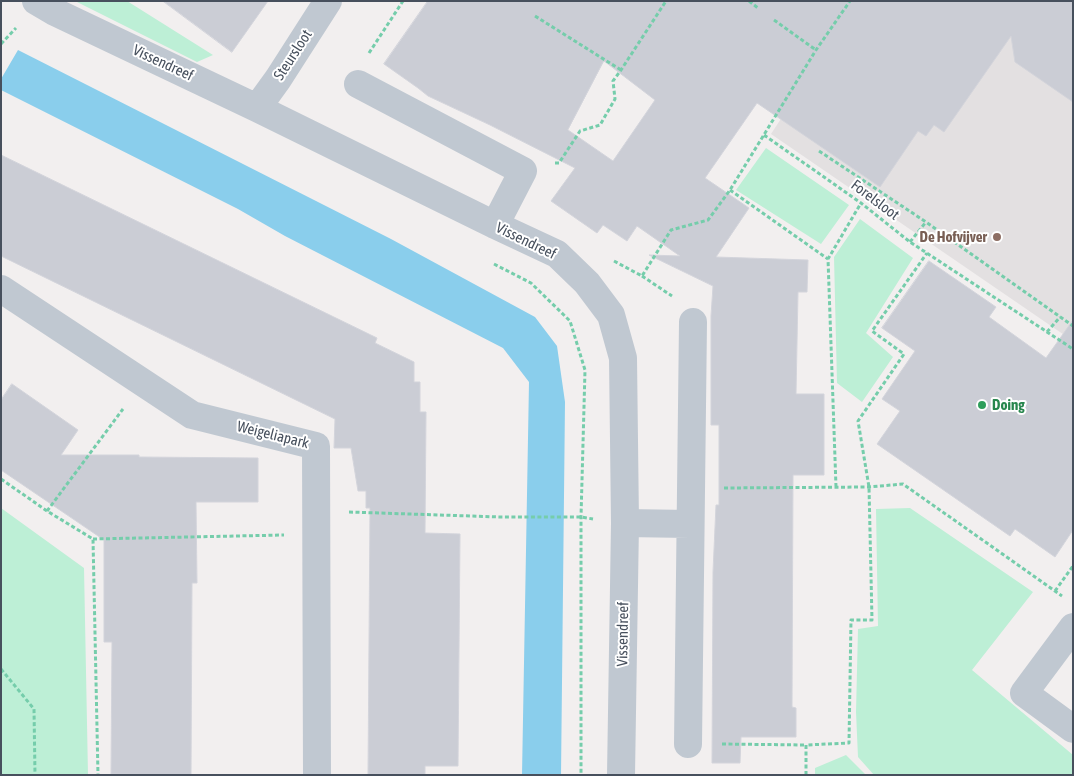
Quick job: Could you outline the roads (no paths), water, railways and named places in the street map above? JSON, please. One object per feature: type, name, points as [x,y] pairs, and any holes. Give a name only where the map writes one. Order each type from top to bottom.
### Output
[{"type":"street","name":"Vissendreef","points":[[36,1],[53,11],[558,254],[587,283],[611,315],[623,358],[625,523],[621,775]]},
{"type":"street","name":"Steursloot","points":[[257,108],[328,1]]},
{"type":"street","points":[[358,84],[523,171],[495,225]]},
{"type":"street","name":"Weigeliapark","points":[[1,288],[192,415],[316,446],[316,775]]},
{"type":"street","points":[[688,744],[693,322]]},
{"type":"street","points":[[625,523],[690,524]]},
{"type":"street","points":[[1073,627],[1024,693],[1073,730]]},
{"type":"water","points":[[18,50],[391,239],[535,317],[557,346],[565,402],[561,775],[522,775],[529,382],[503,348],[285,236],[238,209],[1,90],[1,79]]},
{"type":"place","name":"De Hofvijver","points":[[997,237]]},
{"type":"place","name":"Doing","points":[[982,405]]}]
